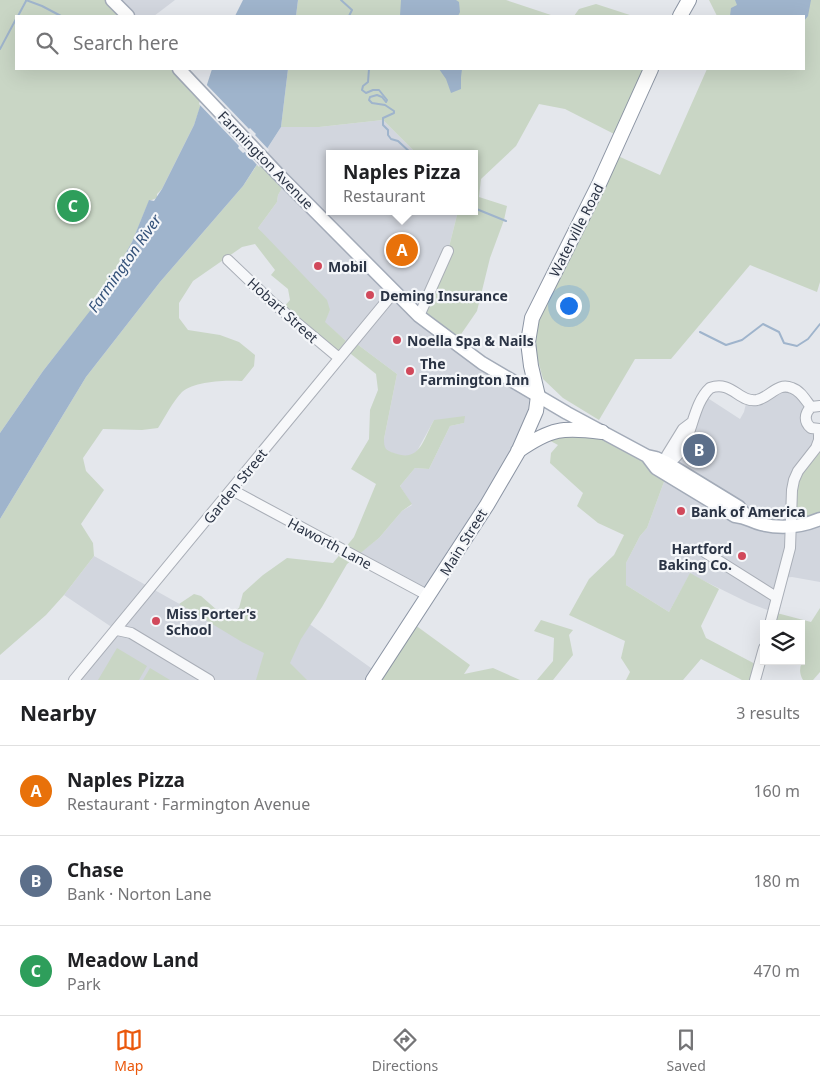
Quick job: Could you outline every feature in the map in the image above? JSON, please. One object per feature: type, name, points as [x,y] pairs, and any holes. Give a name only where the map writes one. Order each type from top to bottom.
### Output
[{"type":"highway","points":[[681,15],[689,0]]},
{"type":"highway","name":"Waterville Road","points":[[538,396],[528,342],[532,318],[599,184],[651,70]]},
{"type":"highway","name":"Main Street","points":[[373,680],[487,505],[518,452],[536,411],[538,396]]},
{"type":"highway","points":[[518,452],[544,434],[555,430],[570,428],[602,432]]},
{"type":"main road","points":[[112,0],[127,15]]},
{"type":"main road","name":"Farmington Avenue","points":[[180,70],[278,174],[394,292],[419,316],[482,363],[602,432],[647,456],[667,464],[739,507],[746,516],[760,524],[792,527],[820,519]]},
{"type":"main road","name":"Farmington Avenue","points":[[647,456],[656,468],[735,516],[746,516]]},
{"type":"street","points":[[419,316],[448,251]]},
{"type":"street","name":"Hobart Street","points":[[228,260],[272,302],[339,358]]},
{"type":"street","name":"Garden Street","points":[[74,680],[394,292]]},
{"type":"street","points":[[667,464],[674,460],[690,434],[691,423],[704,393],[714,386],[725,386],[748,399],[754,400],[768,395],[783,386],[793,388],[816,407],[806,414],[806,422],[812,428],[820,429],[819,440],[816,448],[798,471],[794,480],[790,548],[771,620]]},
{"type":"street","name":"Haworth Lane","points":[[232,490],[429,596]]},
{"type":"street","points":[[703,551],[776,598]]},
{"type":"street","points":[[126,618],[131,633]]},
{"type":"street","points":[[117,630],[131,633],[208,680]]},
{"type":"street","points":[[755,680],[760,662]]},
{"type":"shaded area","points":[[112,0],[175,0],[155,15],[127,15]]},
{"type":"shaded area","points":[[383,120],[413,150],[326,150],[326,215],[457,215],[448,251],[424,307],[482,363],[538,404],[429,596],[356,556],[379,538],[402,511],[412,505],[400,486],[415,468],[429,469],[450,426],[464,423],[434,420],[417,451],[412,456],[404,457],[387,451],[384,447],[384,439],[397,374],[353,341],[346,341],[324,322],[330,310],[258,228],[277,202],[278,195],[285,182],[262,157],[281,127],[319,127]]},
{"type":"shaded area","points":[[783,386],[811,407],[806,414],[815,429],[820,519],[820,582],[792,577],[782,578],[773,612],[749,603],[690,574],[669,612],[626,585],[626,563],[640,536],[647,528],[665,479],[667,463],[703,395],[740,419],[747,399]]},
{"type":"shaded area","name":"Miss Porter's School","points":[[94,556],[217,625],[262,590],[378,673],[373,680],[74,680],[116,630],[64,595]]},
{"type":"green space","points":[[0,0],[112,0],[127,15],[15,15],[15,70],[180,70],[204,96],[194,125],[162,189],[157,194],[157,198],[149,201],[132,242],[84,327],[76,329],[43,371],[0,433]]},
{"type":"green space","points":[[298,0],[506,0],[551,15],[296,15]]},
{"type":"green space","points":[[709,0],[820,0],[820,282],[817,292],[750,265],[671,359],[635,359],[599,420],[563,398],[543,379],[536,353],[534,331],[540,310],[618,156],[660,175],[707,70],[805,70],[805,15],[716,15]]},
{"type":"green space","points":[[596,4],[630,15],[575,15],[579,9]]},
{"type":"green space","points":[[288,70],[651,70],[620,137],[565,109],[539,104],[516,146],[481,179],[479,197],[507,206],[490,258],[477,311],[455,343],[419,316],[448,251],[457,215],[478,215],[478,150],[413,150],[383,120],[319,127],[281,127]]},
{"type":"green space","points":[[262,157],[286,181],[278,195],[277,202],[258,228],[327,300],[330,310],[325,322],[346,341],[335,355],[281,310],[290,300],[288,289],[271,275],[275,270],[255,244],[242,247],[193,281],[179,303],[179,318],[188,330],[220,335],[239,342],[255,355],[254,366],[242,381],[202,383],[187,388],[175,400],[158,428],[142,430],[103,429],[83,458],[86,471],[104,490],[81,524],[93,543],[94,556],[46,615],[0,655],[0,519],[86,377],[160,282],[243,186]]},
{"type":"green space","points":[[353,341],[397,374],[384,439],[387,450],[403,455],[410,455],[415,452],[420,448],[434,420],[465,416],[464,423],[450,426],[429,469],[415,468],[400,486],[412,504],[402,511],[379,538],[347,564],[301,639],[290,663],[307,680],[256,680],[264,653],[179,604],[194,594],[201,596],[226,618],[239,608],[243,593],[263,575],[287,558],[333,563],[354,537],[376,484],[351,469],[369,439],[370,410],[378,390],[376,374],[346,350]]},
{"type":"green space","points":[[820,429],[820,519],[792,527],[792,490],[812,453]]},
{"type":"green space","points":[[555,430],[617,439],[665,479],[647,528],[640,536],[626,563],[626,585],[669,612],[690,573],[719,589],[701,626],[706,638],[759,666],[755,680],[742,680],[701,659],[683,680],[626,680],[630,672],[621,658],[625,641],[569,615],[589,579],[614,555],[624,535],[598,523],[577,506],[583,493],[550,463],[551,453],[558,445],[545,438]]},
{"type":"green space","points":[[820,608],[820,672],[813,680],[803,680],[800,668],[801,665],[805,665],[805,620],[811,622]]},
{"type":"green space","points":[[773,612],[803,620],[771,620]]},
{"type":"green space","points":[[541,620],[573,630],[569,635],[573,655],[553,680],[537,680],[553,661],[554,638],[534,631]]},
{"type":"green space","points":[[411,622],[470,665],[464,674],[493,668],[520,680],[373,680]]},
{"type":"green space","points":[[117,648],[147,666],[139,680],[98,680]]},
{"type":"green space","points":[[150,668],[170,680],[143,680]]},
{"type":"water","points":[[243,0],[298,0],[296,15],[236,15]]},
{"type":"water","points":[[401,0],[456,0],[459,2],[458,15],[400,15]]},
{"type":"water","points":[[735,0],[811,0],[808,16],[805,20],[805,15],[730,15],[731,8],[737,5]]},
{"type":"water","name":"Farmington River","points":[[212,70],[288,70],[281,127],[243,186],[160,282],[86,377],[0,519],[0,433],[43,371],[100,298],[132,242],[149,200],[154,201],[162,189],[194,125]]},
{"type":"water","points":[[440,70],[462,70],[461,89],[451,93],[446,79]]},
{"type":"pier","points":[[205,83],[256,134],[269,150],[259,167],[245,152],[243,153],[238,148],[239,146],[199,104]]},
{"type":"waterway","points":[[26,0],[59,15]]},
{"type":"waterway","points":[[341,0],[352,10],[350,15]]},
{"type":"waterway","points":[[19,15],[26,1]]},
{"type":"waterway","points":[[0,49],[15,21]]},
{"type":"waterway","points":[[369,70],[368,82],[363,86],[362,90],[366,93],[379,90],[387,100],[386,102],[377,95],[370,97],[369,100],[372,103],[385,105],[394,111],[394,113],[383,118],[383,125],[388,130],[388,135],[391,139],[398,141],[408,150]]},
{"type":"waterway","points":[[478,210],[506,221]]},
{"type":"waterway","points":[[700,332],[726,345],[742,340],[763,324],[779,332],[784,343],[797,346],[808,339],[820,324]]},
{"type":"place","name":"Meadow Land","points":[[73,206]]},
{"type":"place","name":"Naples Pizza","points":[[402,250]]},
{"type":"place","name":"Mobil","points":[[318,266]]},
{"type":"place","name":"Deming Insurance","points":[[370,295]]},
{"type":"place","name":"Noella Spa & Nails","points":[[397,340]]},
{"type":"place","name":"The Farmington Inn","points":[[410,371]]},
{"type":"place","name":"Chase","points":[[699,450]]},
{"type":"place","name":"Bank of America","points":[[681,511]]},
{"type":"place","name":"Hartford Baking Co.","points":[[742,556]]},
{"type":"place","name":"Miss Porter's School","points":[[156,621]]}]
